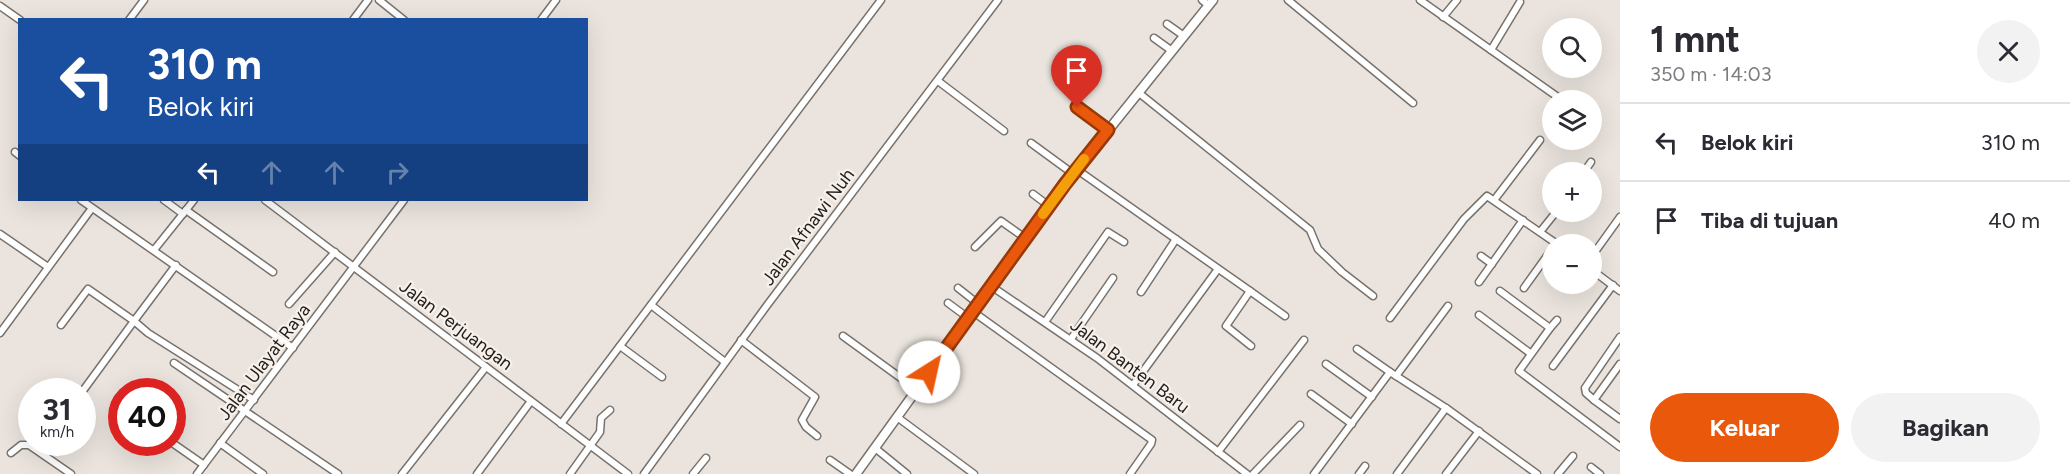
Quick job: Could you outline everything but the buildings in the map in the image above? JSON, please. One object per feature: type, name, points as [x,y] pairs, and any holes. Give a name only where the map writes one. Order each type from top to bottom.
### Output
[{"type":"street","points":[[130,18],[144,0]]},
{"type":"street","points":[[354,18],[368,0]]},
{"type":"street","points":[[379,0],[402,18]]},
{"type":"street","points":[[542,18],[556,0]]},
{"type":"street","points":[[561,424],[881,0]]},
{"type":"street","name":"Jalan Afnawi Nuh","points":[[644,474],[741,340],[998,0]]},
{"type":"street","points":[[1288,0],[1413,103]]},
{"type":"street","points":[[1420,0],[1548,90]]},
{"type":"street","points":[[1443,16],[1457,0]]},
{"type":"street","points":[[856,474],[1074,171],[1184,36],[1208,2]]},
{"type":"street","points":[[1491,50],[1520,2]]},
{"type":"street","points":[[0,6],[18,19]]},
{"type":"street","points":[[1167,24],[1184,36]]},
{"type":"street","points":[[1154,38],[1172,51]]},
{"type":"street","points":[[938,81],[1004,131]]},
{"type":"street","points":[[1138,93],[1310,230],[1318,249],[1342,272],[1373,296]]},
{"type":"street","points":[[1077,107],[1108,130]]},
{"type":"street","points":[[1390,318],[1464,219],[1481,200],[1493,197],[1540,140]]},
{"type":"street","points":[[1031,143],[1176,239],[1285,316]]},
{"type":"street","points":[[1033,194],[1049,206]]},
{"type":"street","points":[[1493,197],[1543,234]]},
{"type":"street","points":[[82,201],[293,348]]},
{"type":"street","points":[[166,201],[273,272]]},
{"type":"street","points":[[154,250],[193,201]]},
{"type":"street","name":"Jalan Perjuangan","points":[[267,201],[628,474]]},
{"type":"street","name":"Jalan Ulayat Raya","points":[[197,474],[404,201]]},
{"type":"street","points":[[0,333],[92,208]]},
{"type":"street","points":[[1602,242],[1620,217]]},
{"type":"street","points":[[1479,282],[1523,220]]},
{"type":"street","points":[[975,247],[1001,222],[1025,238]]},
{"type":"street","points":[[1540,232],[1548,222]]},
{"type":"street","points":[[1045,322],[1106,231],[1124,242]]},
{"type":"street","points":[[0,234],[48,267]]},
{"type":"street","points":[[1141,292],[1176,239]]},
{"type":"street","points":[[290,304],[335,252]]},
{"type":"street","points":[[1481,256],[1492,264]]},
{"type":"street","points":[[1524,288],[1542,263]]},
{"type":"street","points":[[92,378],[176,265]]},
{"type":"street","points":[[1133,385],[1218,269]]},
{"type":"street","points":[[1602,277],[1620,291]]},
{"type":"street","points":[[1071,339],[1113,278]]},
{"type":"street","points":[[1553,366],[1613,285]]},
{"type":"street","name":"Jalan Banten Baru","points":[[991,286],[1071,339],[1247,474]]},
{"type":"street","points":[[958,288],[977,303]]},
{"type":"street","points":[[61,325],[88,289],[148,333],[254,400]]},
{"type":"street","points":[[1250,291],[1226,326],[1251,346]]},
{"type":"street","points":[[1500,291],[1550,328]]},
{"type":"street","points":[[948,303],[969,314],[1152,440],[1130,474]]},
{"type":"street","points":[[651,304],[725,362]]},
{"type":"street","points":[[1314,474],[1372,397],[1448,306]]},
{"type":"street","points":[[1479,315],[1530,353]]},
{"type":"street","points":[[1557,320],[1530,353],[1519,371],[1620,447]]},
{"type":"street","points":[[843,336],[916,389]]},
{"type":"street","points":[[1620,337],[1585,388],[1586,393],[1620,419]]},
{"type":"street","points":[[741,340],[815,397],[802,420],[806,427],[818,436]]},
{"type":"street","points":[[1218,452],[1304,340]]},
{"type":"street","points":[[620,346],[662,377]]},
{"type":"street","points":[[1357,349],[1446,408],[1537,474]]},
{"type":"street","points":[[915,362],[929,372]]},
{"type":"street","points":[[174,363],[338,474]]},
{"type":"street","points":[[1326,364],[1372,397]]},
{"type":"street","points":[[1594,400],[1620,364]]},
{"type":"street","points":[[402,474],[486,367]]},
{"type":"street","points":[[1311,394],[1352,424]]},
{"type":"street","points":[[477,474],[531,401]]},
{"type":"street","points":[[1396,474],[1446,408]]},
{"type":"street","points":[[570,474],[600,432],[602,418],[610,410]]},
{"type":"street","points":[[897,417],[974,474]]},
{"type":"street","points":[[1253,474],[1300,424]]},
{"type":"street","points":[[1446,474],[1479,431]]},
{"type":"street","points":[[220,443],[263,474]]},
{"type":"street","points":[[11,453],[21,445],[29,445],[71,474]]},
{"type":"street","points":[[875,448],[907,474]]},
{"type":"street","points":[[186,452],[204,465]]},
{"type":"street","points":[[1558,474],[1572,456]]},
{"type":"street","points":[[693,474],[706,458]]},
{"type":"street","points":[[830,460],[850,474]]},
{"type":"street","points":[[1359,474],[1365,466]]},
{"type":"street","points":[[1591,467],[1600,474]]},
{"type":"slow traffic","points":[[1043,214],[1084,159]]},
{"type":"route","points":[[929,372],[1065,184],[1108,130],[1077,107]]}]
